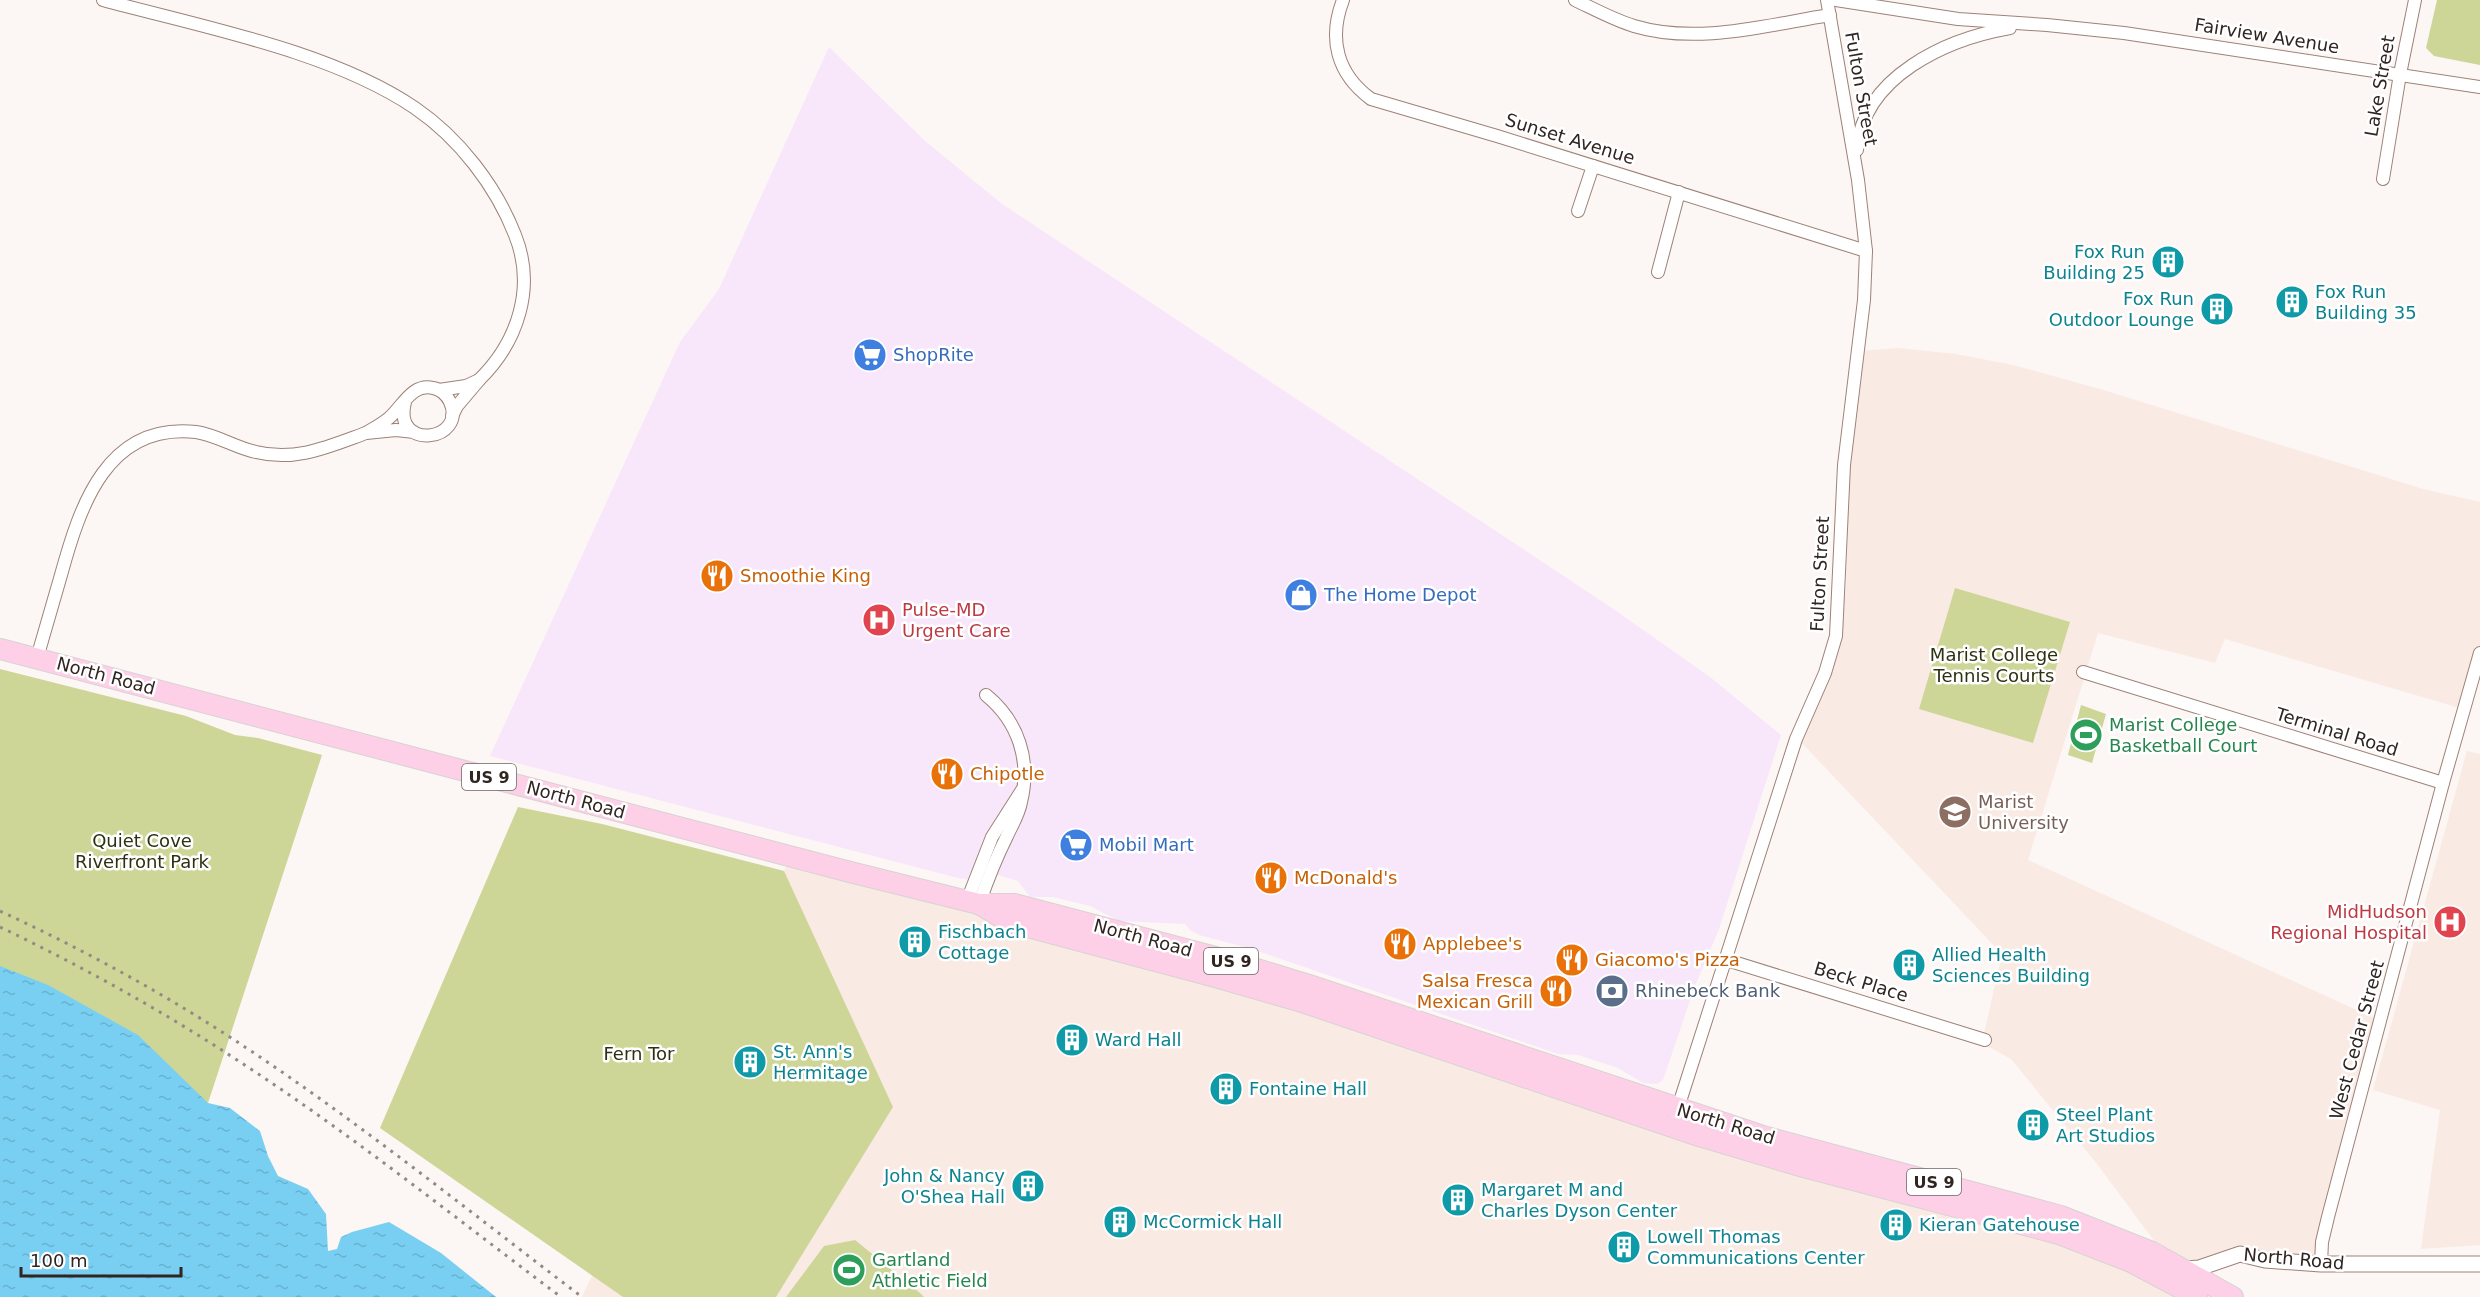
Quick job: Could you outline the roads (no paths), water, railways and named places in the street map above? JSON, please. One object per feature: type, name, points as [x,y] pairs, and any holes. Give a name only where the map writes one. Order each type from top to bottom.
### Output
[{"type":"highway","name":"North Road","points":[[0,649],[973,903],[1014,904],[1254,968],[1385,1010],[1800,1166],[2050,1232],[2113,1255],[2197,1297]]},
{"type":"highway","name":"North Road","points":[[1675,1118],[1806,1148],[2061,1216],[2124,1239],[2186,1269]]},
{"type":"highway","name":"US 9","points":[[2186,1269],[2233,1297]]},
{"type":"street","points":[[37,658],[81,512],[95,484],[108,465],[124,450],[145,438],[172,432],[198,432],[256,452],[280,456],[305,454],[366,433],[396,429],[428,436],[436,435],[443,431],[457,406],[498,357],[513,330],[522,306],[526,282],[518,243],[506,215],[477,168],[452,139],[417,109],[340,69],[207,27],[103,0]]},
{"type":"street","name":"Sunset Avenue","points":[[1343,0],[1335,34],[1340,60],[1354,87],[1371,99],[1866,250]]},
{"type":"street","points":[[1575,0],[1633,26],[1670,33],[1728,32],[1830,15]]},
{"type":"street","name":"Fulton Street","points":[[1675,1118],[1796,739],[1833,648],[1839,605],[1844,465],[1864,300],[1866,250],[1857,172],[1827,0]]},
{"type":"street","name":"Fairview Avenue","points":[[1836,0],[1928,16],[2048,25],[2185,41],[2480,87]]},
{"type":"street","name":"Lake Street","points":[[2384,179],[2400,74],[2415,0]]},
{"type":"street","name":"Fairview Avenue","points":[[1857,172],[1857,145],[1863,122],[1874,103],[1905,69],[1932,52],[1963,39],[1996,30],[2048,25]]},
{"type":"street","points":[[1578,211],[1593,166]]},
{"type":"street","points":[[1658,272],[1680,192]]},
{"type":"street","points":[[439,390],[466,386],[479,380]]},
{"type":"street","points":[[366,433],[387,420],[416,390],[431,387],[439,390],[450,401],[452,417]]},
{"type":"street","points":[[405,402],[404,419],[414,432]]},
{"type":"street","name":"West Cedar Street","points":[[2319,1264],[2324,1232],[2443,783],[2480,653]]},
{"type":"street","name":"Terminal Road","points":[[2083,672],[2443,783]]},
{"type":"street","points":[[973,903],[989,876],[1019,808],[1023,790],[1024,765],[1018,735],[1003,712],[986,695]]},
{"type":"street","name":"Beck Place","points":[[1727,960],[1985,1040]]},
{"type":"street","name":"North Road","points":[[2186,1269],[2199,1268],[2232,1255],[2319,1264],[2480,1264]]},
{"type":"water","points":[[0,966],[48,985],[138,1035],[208,1103],[230,1108],[260,1131],[268,1156],[278,1176],[308,1189],[326,1214],[328,1251],[337,1249],[341,1237],[389,1222],[441,1253],[496,1297],[0,1297]]},
{"type":"railway","points":[[0,911],[124,974],[184,1008],[242,1045],[372,1137],[582,1297]]},
{"type":"railway","points":[[0,927],[119,989],[234,1058],[359,1144],[561,1297]]},
{"type":"place","name":"Fox Run Building 25","points":[[2168,262]]},
{"type":"place","name":"Fox Run Building 35","points":[[2292,302]]},
{"type":"place","name":"Fox Run Outdoor Lounge","points":[[2217,309]]},
{"type":"place","name":"ShopRite","points":[[870,355]]},
{"type":"place","name":"Smoothie King","points":[[717,576]]},
{"type":"place","name":"The Home Depot","points":[[1301,595]]},
{"type":"place","name":"Pulse-MD Urgent Care","points":[[879,620]]},
{"type":"place","name":"Marist College Basketball Court","points":[[2086,735]]},
{"type":"place","name":"Chipotle","points":[[947,774]]},
{"type":"place","name":"Marist University","points":[[1955,812]]},
{"type":"place","name":"Mobil Mart","points":[[1076,845]]},
{"type":"place","name":"McDonald's","points":[[1271,878]]},
{"type":"place","name":"MidHudson Regional Hospital","points":[[2450,922]]},
{"type":"place","name":"Fischbach Cottage","points":[[915,942]]},
{"type":"place","name":"Applebee's","points":[[1400,944]]},
{"type":"place","name":"Giacomo's Pizza","points":[[1572,960]]},
{"type":"place","name":"Allied Health Sciences Building","points":[[1909,965]]},
{"type":"place","name":"Salsa Fresca Mexican Grill","points":[[1556,991]]},
{"type":"place","name":"Rhinebeck Bank","points":[[1612,991]]},
{"type":"place","name":"Ward Hall","points":[[1072,1040]]},
{"type":"place","name":"St. Ann's Hermitage","points":[[750,1062]]},
{"type":"place","name":"Fontaine Hall","points":[[1226,1089]]},
{"type":"place","name":"Steel Plant Art Studios","points":[[2033,1125]]},
{"type":"place","name":"John & Nancy O'Shea Hall","points":[[1028,1186]]},
{"type":"place","name":"Margaret M and Charles Dyson Center","points":[[1458,1200]]},
{"type":"place","name":"McCormick Hall","points":[[1120,1222]]},
{"type":"place","name":"Kieran Gatehouse","points":[[1896,1225]]},
{"type":"place","name":"Lowell Thomas Communications Center","points":[[1624,1247]]},
{"type":"place","name":"Gartland Athletic Field","points":[[849,1270]]},
{"type":"park label","name":"Marist College Tennis Courts","points":[[1994,665]]},
{"type":"park label","name":"Quiet Cove Riverfront Park","points":[[142,851]]},
{"type":"park label","name":"Fern Tor","points":[[639,1054]]}]
